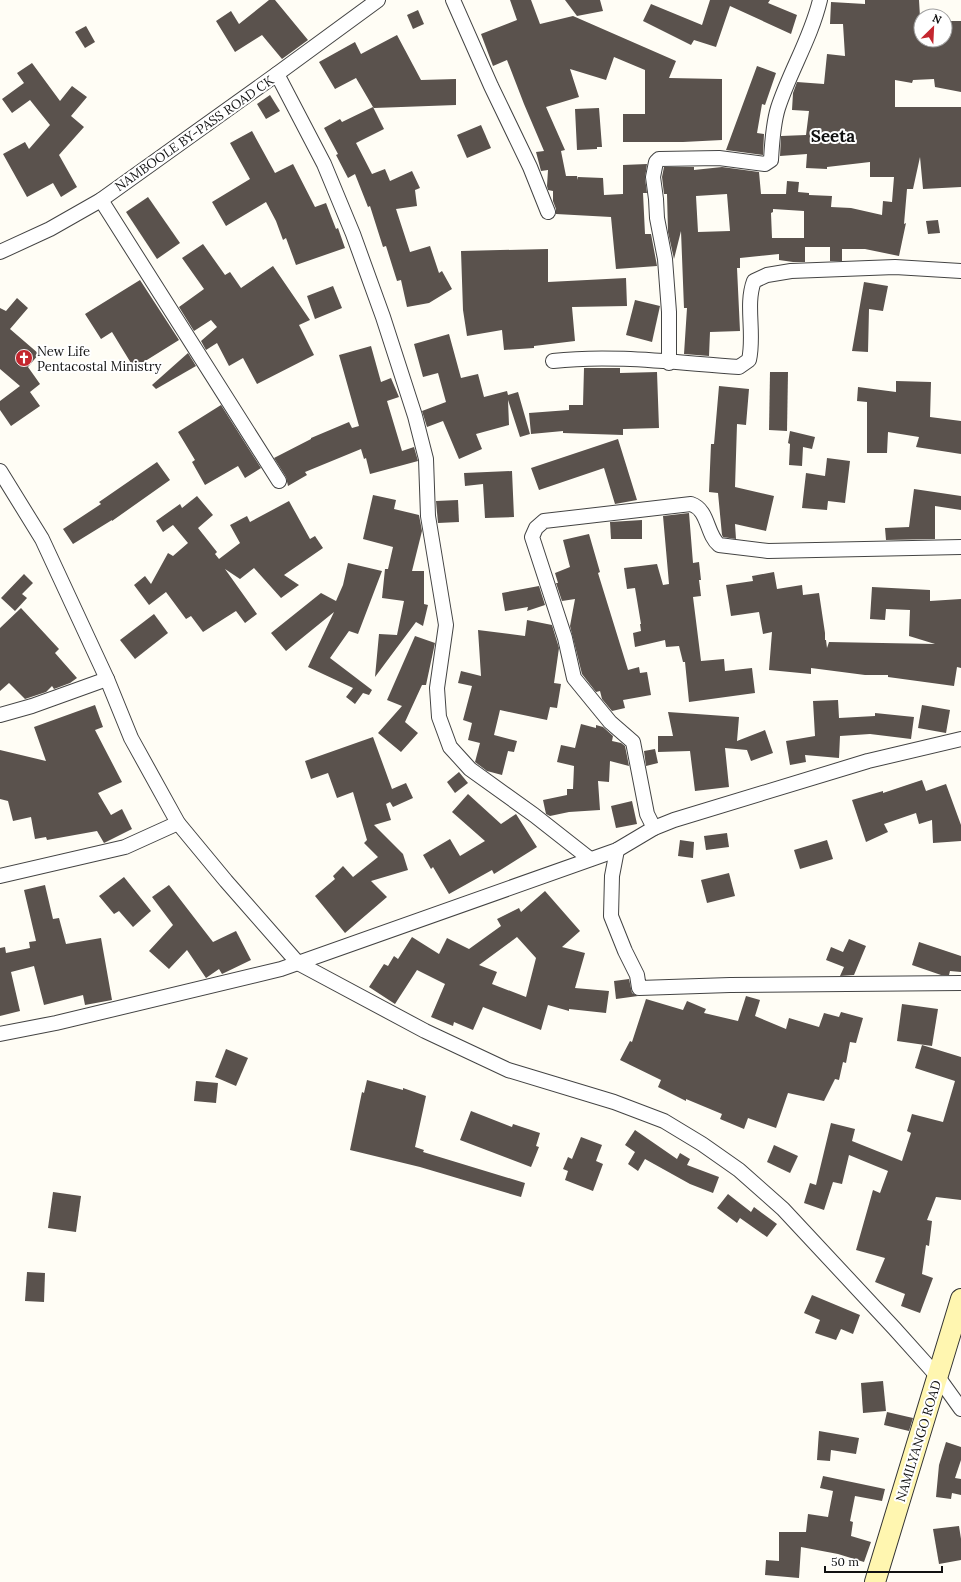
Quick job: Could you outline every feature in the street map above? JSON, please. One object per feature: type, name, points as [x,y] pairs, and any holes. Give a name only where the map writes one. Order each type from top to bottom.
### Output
[{"type":"main road","name":"NAMILYANGO ROAD","points":[[875,1582],[961,1299]]},
{"type":"street","name":"NAMBOOLE BY-PASS ROAD CK","points":[[0,252],[50,229],[101,200],[378,0]]},
{"type":"street","points":[[453,0],[491,86],[530,168],[548,212]]},
{"type":"street","points":[[669,362],[669,312],[665,259],[657,218],[653,177],[656,162],[659,159],[719,158],[765,164],[768,163],[771,160],[773,133],[778,110],[791,75],[808,38],[820,0]]},
{"type":"street","points":[[277,74],[324,164],[354,234],[415,416],[426,459],[428,516],[446,625],[437,688],[439,716],[450,747],[470,769],[534,815],[590,859]]},
{"type":"street","points":[[101,200],[279,481]]},
{"type":"street","points":[[553,361],[579,358],[739,367],[749,360],[752,347],[750,291],[754,281],[767,275],[791,271],[895,267],[961,271]]},
{"type":"street","points":[[0,471],[42,539],[107,679],[131,738],[178,823],[226,881],[298,962],[425,1031],[508,1070],[614,1102],[664,1121],[702,1144],[739,1170],[783,1209],[938,1377],[961,1409]]},
{"type":"street","points":[[654,828],[647,814],[633,742],[610,722],[574,678],[565,638],[532,537],[536,528],[544,521],[691,504],[697,506],[705,518],[713,540],[719,545],[768,551],[961,547]]},
{"type":"street","points":[[0,714],[32,706],[107,679]]},
{"type":"street","points":[[0,1034],[63,1022],[281,969],[617,850],[654,828],[674,820],[868,761],[961,739]]},
{"type":"street","points":[[0,876],[125,847],[178,823]]},
{"type":"street","points":[[617,850],[612,876],[611,916],[625,951],[638,975],[639,988],[730,985],[961,983]]},
{"type":"building","points":[[269,0],[275,0],[308,40],[282,59],[262,35],[235,52],[216,21],[231,11],[239,24]]},
{"type":"building","points":[[510,0],[531,0],[540,24],[573,16],[676,61],[669,78],[722,79],[722,140],[683,142],[623,142],[623,114],[645,114],[645,70],[614,57],[606,80],[570,69],[579,97],[546,107],[565,150],[561,151],[566,176],[577,176],[578,180],[578,177],[603,178],[604,195],[623,194],[623,165],[647,164],[645,178],[647,193],[643,193],[645,234],[651,234],[657,266],[616,269],[611,217],[556,214],[553,201],[553,191],[548,190],[547,186],[548,170],[541,171],[536,152],[544,151],[507,60],[493,66],[481,34],[517,20]]},
{"type":"building","points":[[565,0],[600,0],[603,11],[577,16]]},
{"type":"building","points":[[710,0],[770,0],[768,3],[797,15],[791,34],[730,6],[716,47],[694,40],[691,45],[643,21],[651,4],[702,25]]},
{"type":"building","points":[[865,0],[919,0],[919,8],[913,8],[913,48],[953,48],[953,21],[961,21],[961,92],[935,87],[934,79],[913,80],[912,83],[895,80],[895,107],[961,107],[961,187],[923,189],[920,157],[913,189],[907,189],[904,224],[906,223],[899,256],[865,249],[842,249],[842,261],[830,261],[830,247],[805,247],[805,262],[779,260],[779,254],[740,258],[740,268],[737,268],[740,331],[710,332],[709,356],[684,354],[687,308],[684,308],[681,231],[674,259],[668,232],[667,194],[664,194],[662,177],[664,167],[694,167],[694,170],[722,167],[759,172],[761,194],[786,194],[787,181],[799,182],[798,192],[809,193],[809,195],[832,196],[831,207],[851,208],[882,215],[883,201],[892,202],[894,177],[870,177],[870,162],[827,167],[827,169],[806,168],[807,154],[780,156],[781,136],[806,135],[809,111],[792,110],[793,93],[797,82],[824,84],[827,54],[845,56],[843,24],[830,24],[831,2],[865,4]],"holes":[[[727,194],[730,231],[698,232],[696,196]],[[773,209],[804,211],[804,238],[772,238],[771,213],[773,212]]]},
{"type":"building","points":[[418,10],[424,24],[413,29],[407,15]]},
{"type":"building","points":[[86,26],[95,42],[85,48],[75,32]]},
{"type":"building","points":[[397,35],[421,80],[456,79],[456,105],[373,107],[356,78],[335,89],[319,62],[355,42],[361,54]]},
{"type":"building","points":[[32,63],[60,101],[72,86],[87,97],[71,116],[84,127],[59,155],[77,187],[61,197],[53,183],[27,197],[3,154],[25,142],[29,149],[50,125],[30,100],[12,113],[2,99],[24,83],[17,73]]},
{"type":"building","points":[[757,66],[776,73],[765,105],[762,104],[757,133],[764,134],[763,155],[726,150]]},
{"type":"building","points":[[270,95],[280,111],[266,119],[257,104]]},
{"type":"building","points":[[373,107],[384,129],[356,143],[372,174],[385,169],[390,181],[412,171],[420,188],[415,190],[417,206],[396,209],[410,252],[430,246],[439,273],[442,271],[452,289],[429,303],[407,307],[401,280],[397,281],[386,246],[383,247],[370,206],[368,207],[355,174],[348,178],[336,155],[338,154],[324,128],[340,119],[342,122]]},
{"type":"building","points":[[599,108],[602,147],[597,147],[597,149],[577,150],[575,109]]},
{"type":"building","points":[[481,125],[491,148],[467,158],[457,135]]},
{"type":"building","points":[[252,131],[275,173],[293,164],[315,207],[326,203],[336,229],[338,228],[345,248],[296,265],[286,238],[283,240],[276,221],[266,202],[226,226],[212,202],[250,179],[230,143]]},
{"type":"building","points":[[148,197],[180,243],[157,259],[126,212]]},
{"type":"building","points":[[938,220],[940,233],[928,234],[926,221]]},
{"type":"building","points":[[203,244],[225,275],[230,272],[241,288],[273,266],[310,320],[299,325],[314,355],[257,384],[243,358],[229,366],[217,343],[206,350],[201,341],[217,327],[211,320],[194,331],[179,307],[204,289],[182,258]]},
{"type":"building","points":[[548,249],[548,282],[626,278],[627,306],[572,307],[575,341],[534,346],[534,348],[504,350],[502,330],[467,336],[463,310],[461,251]]},
{"type":"building","points":[[140,280],[179,340],[134,368],[112,332],[101,339],[85,314]]},
{"type":"building","points":[[864,282],[888,286],[883,311],[869,309],[868,352],[852,351]]},
{"type":"building","points":[[333,286],[342,308],[315,319],[307,296]]},
{"type":"building","points":[[17,298],[28,308],[10,329],[39,354],[28,367],[40,384],[30,392],[40,406],[11,426],[0,410],[0,401],[20,386],[0,369],[0,308],[6,311]]},
{"type":"building","points":[[635,300],[660,306],[652,342],[626,335]]},
{"type":"building","points":[[449,334],[461,378],[478,374],[484,397],[507,391],[508,395],[518,392],[530,434],[520,437],[508,400],[509,425],[476,434],[482,449],[459,459],[443,421],[427,427],[422,411],[446,402],[438,373],[423,377],[414,344]]},
{"type":"building","points":[[371,346],[381,382],[391,378],[399,397],[387,401],[402,451],[414,447],[418,461],[370,474],[366,458],[364,459],[361,449],[305,472],[307,475],[288,486],[286,477],[274,458],[311,438],[349,422],[352,428],[359,426],[339,355]]},
{"type":"building","points":[[188,353],[196,366],[156,389],[152,385]]},
{"type":"building","points":[[584,368],[620,368],[620,373],[657,372],[659,428],[623,429],[623,435],[563,433],[563,431],[531,434],[529,413],[569,410],[569,405],[583,405]]},
{"type":"building","points":[[770,372],[788,372],[787,431],[769,430]]},
{"type":"building","points":[[896,381],[931,382],[930,417],[961,421],[961,454],[916,447],[919,437],[888,432],[887,453],[867,453],[867,402],[857,401],[858,387],[896,392]]},
{"type":"building","points":[[719,386],[749,389],[746,425],[737,424],[735,487],[774,496],[766,531],[735,524],[736,539],[723,537],[718,493],[709,492],[711,444],[714,444]]},
{"type":"building","points":[[221,405],[261,468],[245,478],[238,466],[205,485],[192,462],[195,460],[178,432]]},
{"type":"building","points":[[790,431],[815,437],[812,449],[803,447],[802,466],[789,465],[790,444],[788,443]]},
{"type":"building","points":[[618,439],[637,500],[615,504],[604,468],[539,490],[531,468]]},
{"type":"building","points":[[827,458],[850,461],[845,503],[828,501],[827,510],[802,508],[806,473],[825,476]]},
{"type":"building","points":[[157,462],[170,480],[112,521],[73,544],[63,529],[101,504],[99,502]]},
{"type":"building","points":[[512,471],[514,517],[485,518],[483,484],[465,486],[464,473]]},
{"type":"building","points":[[914,489],[961,496],[961,510],[935,506],[935,539],[886,540],[885,528],[909,527]]},
{"type":"building","points":[[373,495],[396,500],[394,509],[419,515],[422,531],[412,571],[424,571],[424,604],[428,605],[423,626],[416,622],[375,677],[379,634],[397,635],[404,601],[382,598],[385,569],[388,569],[393,547],[363,539]]},
{"type":"building","points":[[197,496],[213,515],[198,528],[217,552],[215,554],[219,559],[240,543],[230,525],[247,516],[250,522],[289,501],[310,539],[315,536],[323,548],[284,575],[299,585],[281,598],[254,568],[240,579],[225,569],[257,614],[245,623],[236,611],[203,632],[191,616],[186,619],[166,592],[149,605],[134,585],[145,576],[151,584],[168,553],[173,556],[188,543],[173,525],[163,532],[156,521],[180,504],[182,508]]},
{"type":"building","points":[[458,500],[459,522],[438,523],[436,501]]},
{"type":"building","points":[[689,513],[693,563],[699,562],[701,580],[699,580],[701,596],[693,597],[701,661],[724,659],[725,671],[752,668],[755,693],[689,702],[685,662],[683,662],[679,646],[666,647],[665,640],[635,647],[633,633],[641,631],[641,624],[635,588],[627,589],[624,568],[657,564],[663,585],[669,584],[663,516]]},
{"type":"building","points":[[642,520],[642,539],[611,539],[610,522]]},
{"type":"building","points":[[589,534],[600,572],[598,573],[628,670],[639,667],[640,673],[647,672],[651,695],[623,700],[625,708],[612,711],[602,699],[600,691],[596,692],[582,674],[570,626],[575,599],[562,601],[556,583],[558,583],[555,573],[570,567],[563,540]]},
{"type":"building","points":[[348,563],[382,571],[358,634],[349,631],[330,658],[372,690],[369,695],[363,693],[355,704],[346,697],[353,688],[308,667],[334,612],[286,651],[271,633],[321,593],[336,601],[343,585]]},
{"type":"building","points":[[774,572],[777,589],[802,585],[803,595],[819,593],[827,648],[829,642],[935,644],[909,636],[910,610],[886,609],[885,620],[870,619],[872,587],[930,590],[930,601],[961,599],[961,668],[957,667],[954,686],[888,677],[888,675],[865,675],[811,668],[811,674],[769,670],[772,632],[763,634],[759,612],[731,616],[726,585],[753,581],[752,576]]},
{"type":"building","points":[[24,574],[33,583],[22,594],[27,598],[15,611],[1,598]]},
{"type":"building","points":[[539,586],[545,605],[527,611],[528,607],[505,611],[502,593]]},
{"type":"building","points":[[21,608],[59,649],[55,653],[77,678],[70,683],[54,689],[52,686],[46,692],[25,699],[9,683],[0,691],[0,628]]},
{"type":"building","points":[[154,614],[168,633],[135,659],[120,640]]},
{"type":"building","points":[[527,620],[552,625],[559,648],[554,683],[561,684],[557,708],[550,707],[547,720],[500,710],[494,735],[517,741],[514,752],[508,751],[502,775],[487,771],[475,762],[480,743],[468,740],[472,723],[463,720],[472,686],[458,683],[461,671],[481,676],[478,630],[525,636]]},
{"type":"building","points":[[415,636],[435,643],[426,685],[422,685],[405,722],[418,733],[401,752],[378,733],[402,706],[387,700]]},
{"type":"building","points":[[838,700],[839,718],[875,716],[875,713],[914,717],[911,739],[870,734],[840,736],[839,758],[805,755],[806,762],[790,765],[786,741],[815,736],[813,701]]},
{"type":"building","points":[[95,705],[103,727],[95,730],[122,782],[98,793],[111,815],[122,809],[132,829],[104,843],[97,831],[47,840],[46,837],[35,839],[31,817],[13,821],[8,801],[0,799],[0,750],[46,761],[34,727]]},
{"type":"building","points":[[922,705],[950,710],[946,733],[918,728]]},
{"type":"building","points":[[668,712],[739,717],[737,741],[765,730],[773,753],[751,761],[747,750],[725,748],[729,787],[695,791],[690,751],[658,752],[658,736],[673,736]]},
{"type":"building","points":[[581,724],[596,728],[596,725],[603,727],[613,736],[612,741],[621,743],[625,746],[629,766],[610,761],[609,782],[598,781],[600,810],[569,812],[550,816],[546,814],[543,800],[567,795],[567,789],[573,789],[574,766],[557,762],[561,745],[575,748]]},
{"type":"building","points":[[373,737],[392,789],[406,783],[413,798],[393,807],[390,802],[386,804],[391,820],[374,825],[403,854],[408,870],[371,881],[387,897],[345,933],[315,896],[335,879],[333,876],[343,866],[353,877],[378,857],[364,843],[367,840],[353,792],[337,798],[328,773],[311,779],[305,761]]},
{"type":"building","points":[[655,749],[658,763],[646,766],[644,751]]},
{"type":"building","points":[[459,772],[468,783],[455,793],[447,782]]},
{"type":"building","points":[[922,780],[926,791],[946,784],[961,825],[961,841],[933,843],[932,820],[919,824],[916,813],[884,824],[888,832],[866,842],[852,800],[883,791],[883,793]]},
{"type":"building","points":[[468,794],[501,824],[516,814],[537,847],[494,874],[492,870],[449,894],[433,867],[431,869],[423,855],[450,839],[460,856],[485,841],[452,812]]},
{"type":"building","points":[[632,801],[637,824],[616,828],[611,806]]},
{"type":"building","points":[[727,833],[729,847],[706,850],[704,836]]},
{"type":"building","points":[[680,840],[694,842],[693,858],[678,856]]},
{"type":"building","points":[[827,840],[833,859],[800,869],[794,850]]},
{"type":"building","points":[[729,873],[735,896],[707,903],[701,880]]},
{"type":"building","points":[[124,877],[151,911],[133,927],[119,911],[114,914],[99,896]]},
{"type":"building","points":[[45,885],[53,919],[59,918],[66,944],[101,938],[112,1000],[85,1005],[83,995],[44,1005],[34,966],[11,972],[20,1011],[0,1016],[0,948],[5,947],[6,953],[30,948],[29,942],[36,941],[24,890]]},
{"type":"building","points":[[169,885],[213,942],[236,931],[251,960],[222,974],[219,969],[206,978],[187,950],[169,969],[149,951],[173,925],[152,897]]},
{"type":"building","points":[[545,891],[580,931],[562,947],[585,953],[575,988],[609,991],[606,1013],[569,1009],[569,1011],[548,1005],[541,1030],[483,1007],[473,1030],[454,1022],[453,1026],[431,1017],[445,984],[417,970],[395,1004],[369,987],[384,964],[388,966],[394,956],[398,959],[412,937],[439,954],[447,938],[469,949],[501,926],[497,919],[519,908],[521,912]],"holes":[[[517,937],[536,958],[526,997],[492,984],[497,972],[479,965]]]},
{"type":"building","points":[[849,939],[866,946],[854,975],[840,976],[844,967],[826,960],[831,947],[843,952]]},
{"type":"building","points":[[919,942],[961,956],[961,972],[950,971],[949,975],[941,975],[912,965]]},
{"type":"building","points":[[629,979],[632,993],[638,996],[616,999],[614,981]]},
{"type":"building","points":[[746,996],[760,1000],[755,1016],[786,1029],[789,1018],[819,1027],[824,1013],[839,1017],[841,1012],[863,1018],[856,1043],[850,1042],[846,1063],[843,1062],[839,1080],[835,1079],[824,1101],[788,1093],[776,1128],[748,1118],[744,1129],[720,1119],[722,1114],[686,1099],[686,1101],[658,1087],[661,1080],[620,1060],[630,1041],[632,1042],[646,999],[683,1010],[687,1001],[706,1009],[704,1013],[738,1021]]},
{"type":"building","points":[[902,1004],[938,1009],[932,1046],[897,1041]]},
{"type":"building","points":[[922,1045],[961,1057],[961,1200],[936,1197],[927,1220],[932,1221],[929,1246],[926,1245],[922,1274],[933,1278],[920,1313],[901,1306],[905,1294],[875,1282],[885,1258],[856,1250],[873,1190],[880,1193],[888,1171],[849,1155],[842,1184],[833,1182],[824,1210],[804,1203],[810,1183],[816,1185],[831,1123],[855,1129],[852,1141],[902,1161],[911,1133],[907,1131],[912,1114],[943,1122],[955,1081],[915,1068]]},
{"type":"building","points":[[226,1049],[248,1058],[236,1086],[215,1077]]},
{"type":"building","points":[[367,1080],[403,1090],[403,1088],[426,1096],[415,1147],[424,1150],[423,1152],[525,1183],[521,1197],[420,1167],[350,1150],[362,1092],[364,1093]]},
{"type":"building","points":[[196,1081],[218,1083],[216,1103],[194,1101]]},
{"type":"building","points":[[471,1111],[512,1127],[513,1124],[540,1133],[536,1146],[539,1147],[531,1167],[460,1140]]},
{"type":"building","points":[[635,1130],[677,1159],[680,1153],[690,1159],[687,1165],[719,1177],[713,1193],[690,1184],[645,1159],[638,1171],[628,1164],[635,1152],[625,1145]]},
{"type":"building","points":[[581,1137],[602,1145],[596,1161],[603,1164],[593,1191],[565,1180],[568,1171],[563,1169],[568,1157],[572,1159]]},
{"type":"building","points":[[774,1145],[798,1156],[790,1173],[767,1162]]},
{"type":"building","points":[[53,1192],[81,1196],[76,1232],[48,1228]]},
{"type":"building","points":[[728,1194],[751,1212],[754,1207],[777,1224],[767,1237],[740,1218],[737,1223],[717,1208]]},
{"type":"building","points":[[27,1272],[45,1273],[44,1302],[25,1301]]},
{"type":"building","points":[[812,1295],[860,1315],[853,1334],[841,1329],[836,1340],[815,1333],[820,1320],[804,1313]]},
{"type":"building","points":[[883,1381],[886,1411],[863,1413],[861,1383]]},
{"type":"building","points":[[887,1412],[913,1418],[909,1431],[884,1425]]},
{"type":"building","points":[[819,1431],[859,1438],[856,1454],[831,1450],[830,1461],[817,1460]]},
{"type":"building","points":[[946,1442],[961,1447],[961,1460],[955,1478],[961,1479],[961,1495],[952,1493],[951,1499],[936,1497],[939,1465]]},
{"type":"building","points":[[823,1476],[885,1489],[882,1501],[855,1496],[850,1521],[853,1522],[851,1536],[871,1542],[864,1562],[838,1554],[801,1547],[799,1578],[765,1575],[766,1560],[779,1561],[779,1532],[806,1532],[808,1514],[828,1517],[833,1491],[820,1488]]},
{"type":"building","points":[[959,1526],[961,1539],[961,1560],[939,1564],[933,1529]]},
{"type":"place","name":"New Life Pentacostal Ministry","points":[[24,358]]},
{"type":"district","name":"Seeta","points":[[833,136]]}]
